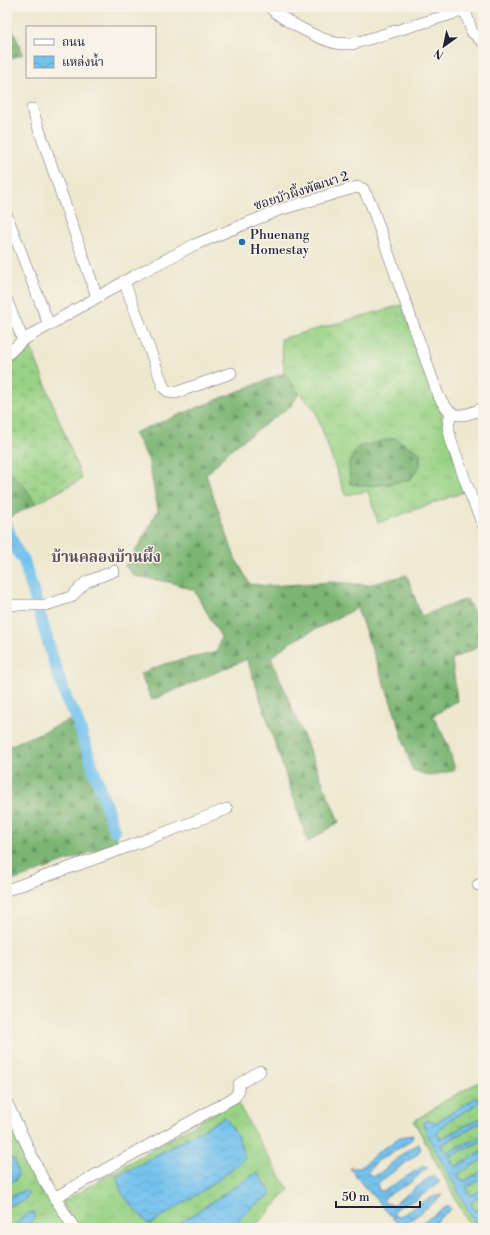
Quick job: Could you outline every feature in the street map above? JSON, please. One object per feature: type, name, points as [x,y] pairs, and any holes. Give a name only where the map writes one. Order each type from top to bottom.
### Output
[{"type":"street","points":[[270,7],[285,20],[319,37],[336,43],[352,44],[464,8],[472,32],[483,42]]},
{"type":"street","points":[[32,109],[97,297]]},
{"type":"street","name":"ซอยบัวผึ้งพัฒนา 2","points":[[7,355],[23,340],[124,282],[194,245],[279,210],[357,186],[363,189],[372,204],[438,396],[445,408],[451,413]]},
{"type":"street","points":[[7,216],[49,325]]},
{"type":"street","points":[[124,282],[164,388],[169,392],[175,393],[231,373]]},
{"type":"street","points":[[7,301],[23,340]]},
{"type":"street","points":[[483,408],[460,416],[451,413],[448,428],[452,444],[483,525]]},
{"type":"street","points":[[7,607],[12,605],[46,605],[71,597],[86,582],[114,571]]},
{"type":"street","points":[[7,890],[119,850],[227,808]]},
{"type":"street","points":[[54,1198],[235,1097],[238,1092],[239,1084],[260,1071]]},
{"type":"street","points":[[7,1103],[43,1179],[74,1228]]},
{"type":"green space","points":[[7,15],[23,54],[7,60]]},
{"type":"green space","points":[[402,305],[440,409],[464,492],[378,523],[368,491],[345,495],[315,410],[299,393],[284,373],[281,339]]},
{"type":"green space","points":[[29,342],[82,479],[35,504],[26,488],[7,469],[7,359]]},
{"type":"green space","points":[[284,373],[299,393],[292,405],[231,449],[206,475],[235,558],[250,584],[269,586],[332,582],[368,585],[407,575],[421,616],[467,599],[479,623],[483,621],[483,645],[452,659],[457,701],[433,716],[448,745],[455,770],[430,776],[412,770],[398,722],[357,608],[291,642],[271,657],[339,822],[308,842],[247,659],[152,700],[140,674],[164,664],[217,652],[221,637],[194,590],[169,582],[134,576],[125,566],[141,542],[158,510],[148,459],[134,433]]},
{"type":"green space","points":[[395,438],[420,453],[420,465],[411,479],[369,486],[350,484],[349,463],[358,447]]},
{"type":"green space","points":[[7,469],[26,488],[35,504],[7,519]]},
{"type":"green space","points":[[80,716],[118,842],[7,883],[7,747]]},
{"type":"green space","points":[[479,1082],[483,1090],[483,1117],[440,1139],[437,1133],[450,1120],[476,1105],[477,1097],[435,1123],[423,1123],[428,1136],[478,1228],[471,1228],[414,1121],[450,1098]]},
{"type":"green space","points":[[236,1100],[289,1190],[253,1228],[230,1228],[253,1206],[271,1194],[172,1228],[78,1228],[61,1203]],"holes":[[[225,1117],[236,1166],[149,1225],[116,1175],[131,1169]]]},
{"type":"green space","points":[[7,1114],[67,1228],[23,1228],[35,1218],[34,1212],[28,1214],[11,1228],[7,1228],[7,1206],[24,1201],[24,1190],[7,1199],[7,1182],[15,1181],[15,1160],[7,1157]]},
{"type":"green space","points":[[483,1121],[483,1135],[446,1153],[441,1145]]},
{"type":"green space","points":[[483,1140],[483,1151],[455,1167],[449,1157]]},
{"type":"green space","points":[[483,1159],[483,1171],[464,1181],[459,1179],[458,1174]]},
{"type":"green space","points":[[483,1178],[483,1189],[471,1196],[466,1188]]},
{"type":"green space","points":[[483,1195],[483,1206],[474,1211],[470,1202]]},
{"type":"water","points":[[295,7],[322,7],[309,11],[296,9]]},
{"type":"water","points":[[477,1097],[480,1101],[476,1105],[450,1120],[437,1133],[440,1139],[483,1117],[483,1121],[441,1145],[446,1153],[483,1135],[483,1140],[449,1157],[455,1167],[483,1151],[483,1159],[458,1174],[459,1179],[464,1181],[483,1171],[483,1178],[466,1188],[471,1196],[483,1189],[483,1195],[471,1202],[474,1211],[483,1206],[483,1216],[479,1218],[483,1228],[478,1228],[428,1136],[423,1123],[427,1120],[435,1123]]},
{"type":"water","points":[[225,1117],[237,1135],[245,1158],[211,1185],[149,1225],[122,1194],[116,1175],[131,1169]]},
{"type":"water","points":[[413,1135],[409,1142],[376,1162],[367,1173],[373,1176],[380,1173],[406,1151],[419,1144],[421,1149],[415,1156],[378,1183],[378,1190],[384,1191],[423,1166],[428,1167],[410,1183],[386,1196],[383,1202],[393,1205],[433,1175],[440,1182],[417,1199],[396,1208],[393,1214],[399,1217],[432,1197],[443,1195],[406,1224],[412,1228],[402,1228],[362,1184],[350,1168],[360,1168],[378,1152],[400,1137]]},
{"type":"water","points":[[7,1157],[15,1160],[18,1174],[15,1181],[7,1182],[7,1176],[10,1173],[7,1168]]},
{"type":"water","points":[[257,1172],[272,1194],[253,1206],[230,1228],[172,1228]]},
{"type":"water","points":[[24,1190],[29,1193],[24,1201],[7,1206],[7,1199]]},
{"type":"water","points":[[448,1206],[451,1209],[434,1223],[425,1228],[414,1228]]},
{"type":"water","points":[[34,1212],[35,1218],[27,1225],[11,1228],[28,1213]]},
{"type":"waterway","points":[[7,527],[15,548],[24,561],[53,659],[68,703],[75,714],[114,830]]},
{"type":"place","name":"Phuenang Homestay","points":[[242,242]]},
{"type":"district","name":"บ้านคลองบ้านผึ้ง","points":[[106,557]]}]
